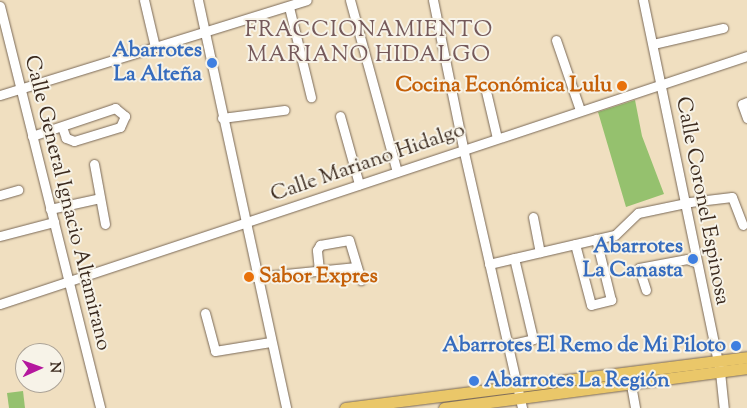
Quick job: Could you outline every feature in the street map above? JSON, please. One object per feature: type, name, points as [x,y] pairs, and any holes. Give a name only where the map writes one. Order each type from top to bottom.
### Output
[{"type":"main road","points":[[444,408],[521,403],[718,367],[747,357]]},
{"type":"main road","points":[[345,408],[628,371],[718,367],[747,368]]},
{"type":"street","points":[[144,0],[156,46]]},
{"type":"street","points":[[198,0],[244,223],[286,408]]},
{"type":"street","points":[[0,95],[307,0]]},
{"type":"street","points":[[350,0],[397,172]]},
{"type":"street","points":[[433,0],[462,148],[521,403]]},
{"type":"street","name":"Calle Coronel Espinosa","points":[[643,0],[662,82],[695,262],[718,367],[724,408]]},
{"type":"street","name":"Calle General Ignacio Altamirano","points":[[0,6],[19,89],[100,408]]},
{"type":"street","points":[[289,7],[311,97]]},
{"type":"street","points":[[653,44],[723,28]]},
{"type":"street","points":[[556,40],[580,110]]},
{"type":"street","name":"Calle Mariano Hidalgo","points":[[0,304],[397,172],[462,148],[747,56]]},
{"type":"street","points":[[485,87],[497,138]]},
{"type":"street","points":[[747,102],[742,104],[747,118]]},
{"type":"street","points":[[32,136],[62,127],[68,122],[115,108],[125,116],[120,127],[74,141],[66,138],[62,127]]},
{"type":"street","points":[[222,118],[284,110]]},
{"type":"street","points":[[340,116],[359,184]]},
{"type":"street","points":[[94,164],[105,224]]},
{"type":"street","points":[[0,195],[18,190]]},
{"type":"street","points":[[489,264],[615,234],[638,213],[684,204],[732,197],[743,225]]},
{"type":"street","points":[[50,209],[100,198]]},
{"type":"street","points":[[532,218],[540,252]]},
{"type":"street","points":[[0,236],[54,222]]},
{"type":"street","points":[[575,244],[591,305],[611,300],[596,239]]},
{"type":"street","points":[[319,270],[317,250],[320,245],[343,241],[352,244],[361,280]]},
{"type":"street","points":[[508,345],[533,339],[514,258]]},
{"type":"street","points":[[646,290],[638,268],[687,259],[695,262]]},
{"type":"street","points":[[256,277],[357,267]]},
{"type":"street","points":[[205,313],[215,351],[270,342]]},
{"type":"street","points":[[628,371],[636,408]]},
{"type":"green space","points":[[635,100],[642,136],[664,194],[626,207],[598,112]]},
{"type":"green space","points":[[7,393],[23,393],[25,408],[9,408]]},
{"type":"place","name":"Abarrotes La Alteña","points":[[212,63]]},
{"type":"place","name":"Cocina Económica Lulu","points":[[622,86]]},
{"type":"place","name":"Abarrotes La Canasta","points":[[693,259]]},
{"type":"place","name":"Sabor Expres","points":[[249,277]]},
{"type":"place","name":"Abarrotes El Remo de Mi Piloto","points":[[736,346]]},
{"type":"place","name":"Abarrotes La Región","points":[[474,381]]},
{"type":"district","name":"FRACCIONAMIENTO MARIANO HIDALGO","points":[[369,44]]}]
